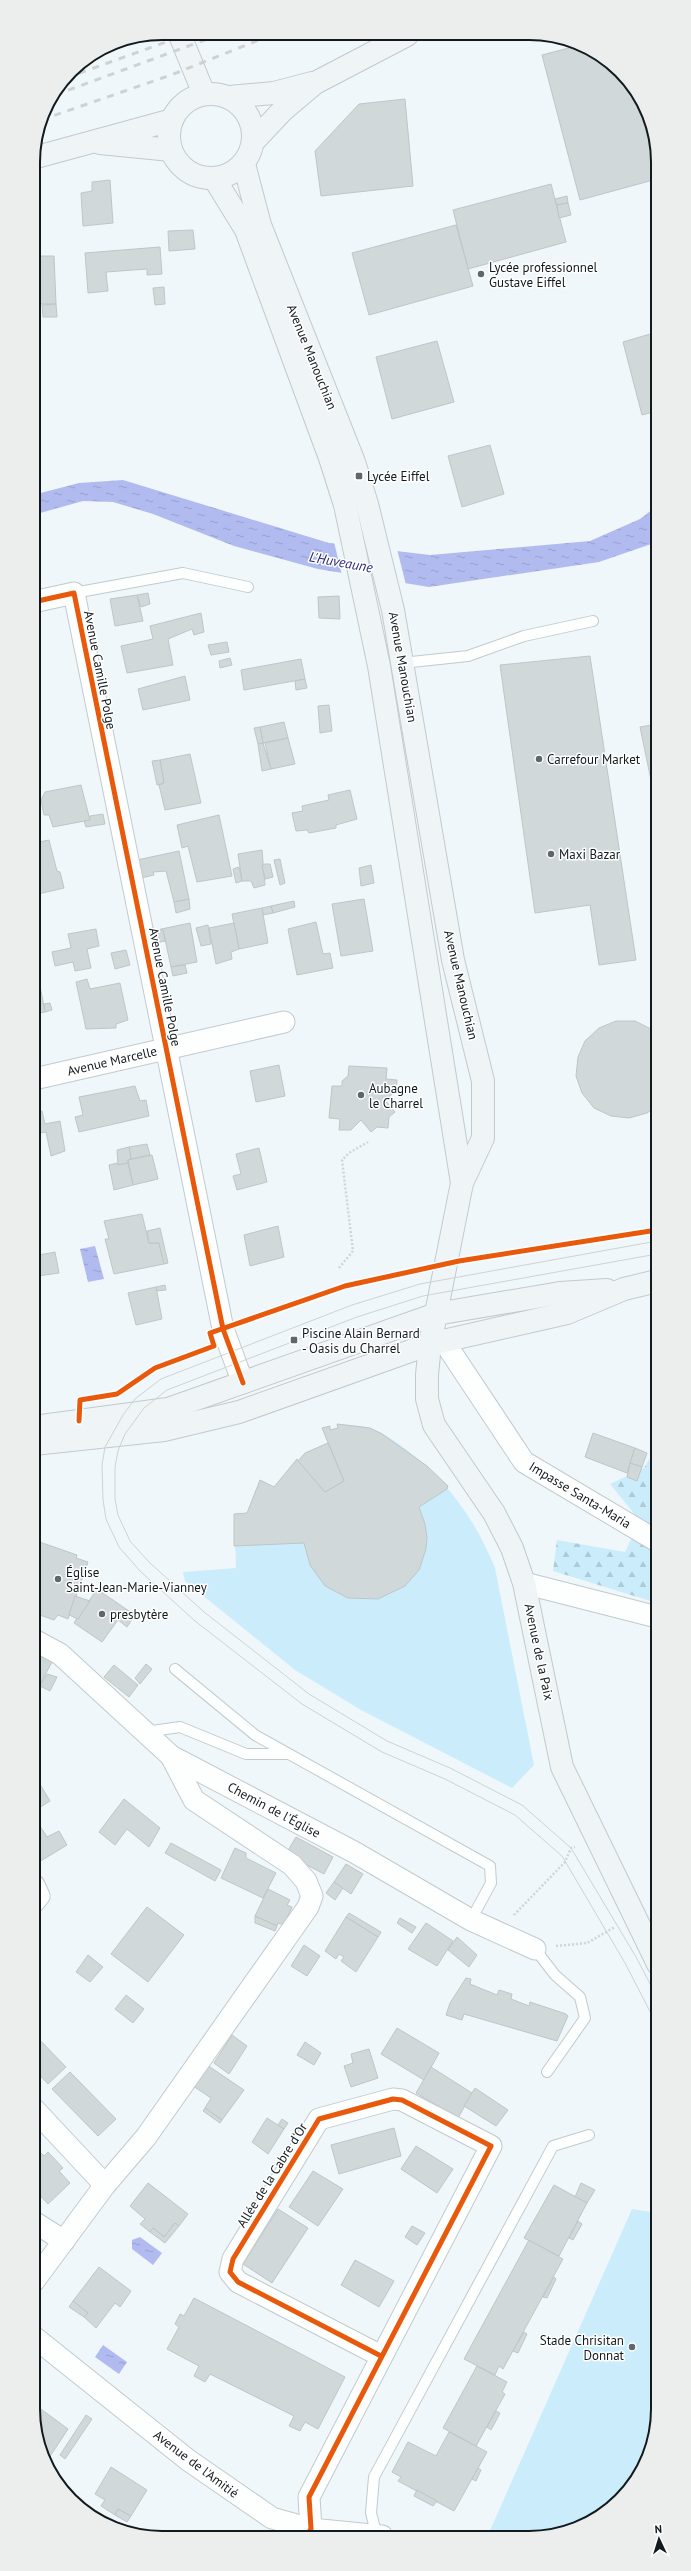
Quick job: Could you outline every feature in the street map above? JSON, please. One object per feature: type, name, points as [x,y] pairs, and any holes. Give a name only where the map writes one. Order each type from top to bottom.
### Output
[{"type":"main road","points":[[183,40],[204,94]]},
{"type":"main road","points":[[315,83],[274,93],[229,96],[204,94],[191,98],[180,107],[172,120],[168,135],[171,150],[178,162],[188,171],[200,176],[214,178],[230,174],[244,164],[253,142],[283,110],[315,83],[397,40]]},
{"type":"main road","points":[[229,96],[244,108],[250,118],[252,124],[253,142]]},
{"type":"main road","points":[[40,156],[172,120]]},
{"type":"main road","points":[[95,142],[171,150]]},
{"type":"main road","name":"Avenue Manouchian","points":[[244,164],[260,225],[268,266],[345,505],[368,610],[447,1078],[462,1183]]},
{"type":"main road","name":"Avenue Manouchian","points":[[214,178],[268,266],[354,462],[368,504],[393,610],[453,960],[483,1081],[483,1138],[462,1183],[436,1314],[436,1342]]},
{"type":"main road","points":[[40,1443],[164,1430],[239,1412],[436,1342],[567,1313],[624,1289],[651,1282]]},
{"type":"main road","points":[[40,1426],[168,1409],[436,1314],[560,1292],[624,1289]]},
{"type":"main road","name":"Avenue de la Paix","points":[[436,1342],[427,1375],[427,1399],[434,1425],[494,1513],[512,1548],[524,1583],[562,1767],[651,1950]]},
{"type":"street","points":[[40,601],[74,594]]},
{"type":"street","name":"Avenue Camille Polge","points":[[74,594],[223,1329],[243,1383]]},
{"type":"street","name":"Avenue Marcelle","points":[[40,1078],[284,1022]]},
{"type":"street","name":"Impasse Santa-Maria","points":[[436,1342],[524,1462],[651,1537]]},
{"type":"street","points":[[524,1583],[651,1615]]},
{"type":"street","name":"Chemin de l'Église","points":[[40,1643],[60,1654],[171,1756],[354,1852],[471,1920],[535,1949]]},
{"type":"street","points":[[40,2274],[105,2185],[146,2137],[308,1907],[312,1896],[306,1881],[292,1865],[194,1800],[171,1756]]},
{"type":"street","name":"Allée de la Cabre d'Or","points":[[309,2531],[309,2497],[491,2146],[402,2100],[393,2099],[319,2119],[232,2259],[230,2272],[238,2282],[381,2356]]},
{"type":"street","points":[[40,2115],[105,2185]]},
{"type":"street","points":[[40,2226],[64,2241]]},
{"type":"street","name":"Avenue de l'Amitié","points":[[40,2342],[201,2469],[272,2518],[304,2531]]},
{"type":"lane","points":[[74,594],[184,573],[248,587]]},
{"type":"lane","points":[[402,663],[468,656],[524,636],[593,621]]},
{"type":"lane","points":[[175,1669],[255,1735],[490,1866],[491,1883],[471,1920]]},
{"type":"lane","points":[[144,1732],[180,1727],[246,1754],[288,1754]]},
{"type":"lane","points":[[535,1949],[555,1974],[580,1997],[585,2018],[547,2072]]},
{"type":"lane","points":[[376,2531],[371,2513],[374,2477],[553,2146],[589,2135]]},
{"type":"path","points":[[339,1268],[353,1251],[342,1160],[349,1153],[368,1142]]},
{"type":"path","points":[[497,1932],[565,1862],[571,1848],[579,1846],[570,1832],[589,1823]]},
{"type":"path","points":[[535,1949],[587,1943],[634,1916]]},
{"type":"green space","points":[[337,1424],[370,1428],[385,1435],[407,1450],[422,1462],[448,1488],[479,1533],[495,1568],[534,1765],[512,1788],[361,1710],[295,1670],[185,1581],[183,1572],[236,1568],[234,1514],[247,1513],[260,1480],[274,1487],[297,1459],[298,1461],[305,1453],[328,1443],[322,1428],[330,1426],[330,1430],[337,1428]]},
{"type":"green space","points":[[651,1456],[651,1601],[553,1571],[557,1540],[625,1552],[640,1521],[610,1484],[644,1468]]},
{"type":"green space","points":[[632,2209],[651,2212],[651,2417],[645,2448],[635,2470],[621,2489],[603,2506],[590,2515],[568,2525],[545,2530],[490,2531]]},
{"type":"water","name":"L'Huveaune","points":[[123,480],[329,543],[430,555],[590,541],[640,519],[651,511],[651,544],[599,562],[429,587],[318,569],[234,546],[153,514],[113,502],[83,501],[40,513],[40,493],[79,483]]},
{"type":"water","points":[[95,1246],[104,1279],[88,1282],[80,1249]]},
{"type":"water","points":[[140,2237],[162,2253],[153,2265],[132,2249],[132,2240]]},
{"type":"water","points":[[103,2345],[127,2362],[119,2374],[95,2357]]},
{"type":"pier","points":[[334,542],[397,549],[406,585],[342,575]]},
{"type":"building","points":[[571,47],[590,56],[609,70],[621,82],[635,101],[642,115],[647,131],[650,146],[651,181],[580,200],[542,55]]},
{"type":"building","points":[[405,99],[413,186],[321,196],[315,151],[359,104]]},
{"type":"building","points":[[110,180],[113,223],[83,226],[81,193],[92,191],[92,182]]},
{"type":"building","points":[[551,184],[566,242],[468,269],[453,210]]},
{"type":"building","points":[[567,196],[568,203],[557,205],[555,199]]},
{"type":"building","points":[[568,203],[571,215],[559,218],[557,205]]},
{"type":"building","points":[[456,225],[473,286],[369,315],[352,253]]},
{"type":"building","points":[[193,230],[195,249],[169,251],[168,231]]},
{"type":"building","points":[[160,247],[162,274],[147,275],[147,269],[106,272],[108,291],[88,293],[85,253]]},
{"type":"building","points":[[40,256],[54,256],[56,304],[40,304]]},
{"type":"building","points":[[164,287],[165,304],[155,305],[153,288]]},
{"type":"building","points":[[56,304],[57,317],[43,317],[42,305]]},
{"type":"building","points":[[651,334],[651,413],[642,415],[623,342]]},
{"type":"building","points":[[437,341],[454,402],[392,419],[376,357]]},
{"type":"building","points":[[490,445],[504,494],[462,507],[448,456]]},
{"type":"building","points":[[148,593],[150,604],[141,607],[137,595]]},
{"type":"building","points":[[137,595],[143,621],[115,626],[110,599]]},
{"type":"building","points":[[339,596],[340,619],[319,618],[318,597]]},
{"type":"building","points":[[201,613],[204,632],[194,635],[192,629],[168,639],[173,665],[127,673],[121,646],[153,639],[150,626]]},
{"type":"building","points":[[227,642],[229,652],[211,655],[208,645]]},
{"type":"building","points":[[590,656],[636,960],[599,965],[590,905],[535,913],[500,665]]},
{"type":"building","points":[[230,658],[232,665],[220,668],[219,661]]},
{"type":"building","points":[[301,659],[305,679],[244,690],[241,670]]},
{"type":"building","points":[[185,676],[190,700],[143,710],[138,689]]},
{"type":"building","points":[[305,679],[307,688],[296,690],[295,681]]},
{"type":"building","points":[[329,705],[332,731],[320,733],[318,706]]},
{"type":"building","points":[[284,722],[288,738],[263,743],[260,727]]},
{"type":"building","points":[[651,725],[651,780],[640,727]]},
{"type":"building","points":[[260,727],[263,743],[258,744],[254,728]]},
{"type":"building","points":[[288,738],[295,764],[271,769],[265,743]]},
{"type":"building","points":[[263,743],[271,769],[262,771],[258,744]]},
{"type":"building","points":[[190,754],[201,803],[165,810],[159,785],[164,783],[160,760]]},
{"type":"building","points":[[160,760],[164,783],[157,785],[152,761]]},
{"type":"building","points":[[81,785],[90,820],[53,827],[49,815],[44,815],[41,800],[45,792]]},
{"type":"building","points":[[350,790],[357,819],[336,825],[336,828],[309,833],[307,830],[296,831],[292,813],[303,811],[302,806],[329,800],[328,795]]},
{"type":"building","points":[[103,814],[105,824],[86,827],[84,821],[90,820],[90,816]]},
{"type":"building","points":[[219,815],[232,876],[197,882],[188,846],[182,848],[177,825]]},
{"type":"building","points":[[49,840],[57,871],[60,872],[64,888],[40,894],[40,842]]},
{"type":"building","points":[[262,850],[265,885],[254,888],[251,881],[242,881],[238,854]]},
{"type":"building","points":[[179,851],[189,899],[174,902],[166,871],[153,872],[154,875],[141,878],[137,860]]},
{"type":"building","points":[[280,859],[285,883],[280,885],[274,860]]},
{"type":"building","points":[[270,864],[273,877],[265,879],[262,865]]},
{"type":"building","points":[[371,865],[374,883],[361,886],[359,868]]},
{"type":"building","points":[[239,867],[242,881],[236,883],[233,869]]},
{"type":"building","points":[[189,899],[190,909],[176,913],[174,902]]},
{"type":"building","points":[[364,899],[373,951],[341,956],[332,904]]},
{"type":"building","points":[[294,901],[295,907],[273,913],[271,906]]},
{"type":"building","points":[[271,906],[273,913],[263,915],[262,908]]},
{"type":"building","points":[[262,908],[268,943],[239,949],[232,914]]},
{"type":"building","points":[[316,922],[323,954],[330,953],[333,968],[297,975],[288,929]]},
{"type":"building","points":[[190,923],[197,962],[171,967],[163,930],[153,934],[152,931]]},
{"type":"building","points":[[234,923],[239,949],[231,952],[232,959],[216,964],[209,928]]},
{"type":"building","points":[[208,925],[211,944],[201,946],[196,928]]},
{"type":"building","points":[[96,929],[99,946],[87,949],[91,968],[75,971],[73,962],[55,966],[52,952],[71,948],[68,934]]},
{"type":"building","points":[[163,930],[165,941],[155,943],[153,934]]},
{"type":"building","points":[[126,950],[130,965],[115,969],[111,953]]},
{"type":"building","points":[[185,965],[187,973],[173,976],[171,967]]},
{"type":"building","points":[[87,979],[90,989],[120,983],[128,1020],[116,1024],[116,1028],[86,1029],[76,982]]},
{"type":"building","points":[[40,986],[45,1012],[40,1013]]},
{"type":"building","points":[[50,1003],[52,1010],[45,1012],[44,1004]]},
{"type":"building","points":[[616,1021],[635,1021],[651,1029],[651,1110],[647,1113],[629,1118],[611,1116],[594,1108],[582,1093],[576,1076],[578,1057],[585,1041],[599,1028]]},
{"type":"building","points":[[279,1065],[285,1096],[256,1102],[250,1071]]},
{"type":"building","name":"Aubagne le Charrel","points":[[349,1066],[387,1068],[386,1079],[397,1080],[396,1091],[385,1100],[395,1112],[389,1117],[388,1128],[377,1127],[371,1132],[361,1120],[351,1130],[339,1130],[340,1119],[329,1118],[332,1086],[342,1086],[342,1081],[348,1076]]},
{"type":"building","points":[[135,1086],[140,1101],[146,1100],[149,1116],[79,1132],[75,1117],[83,1115],[79,1097]]},
{"type":"building","points":[[42,1111],[45,1124],[60,1121],[65,1151],[51,1156],[46,1132],[40,1133],[40,1112]]},
{"type":"building","points":[[147,1144],[150,1155],[131,1159],[129,1147]]},
{"type":"building","points":[[129,1147],[131,1159],[128,1160],[128,1163],[118,1165],[117,1150]]},
{"type":"building","points":[[259,1148],[267,1182],[237,1190],[233,1176],[241,1174],[236,1154]]},
{"type":"building","points":[[152,1155],[158,1179],[133,1185],[128,1160]]},
{"type":"building","points":[[117,1163],[118,1165],[128,1163],[133,1185],[114,1190],[109,1165]]},
{"type":"building","points":[[142,1214],[149,1243],[159,1243],[164,1264],[114,1274],[105,1239],[109,1239],[104,1221]]},
{"type":"building","points":[[278,1226],[284,1257],[250,1266],[244,1235]]},
{"type":"building","points":[[160,1228],[168,1263],[164,1264],[159,1243],[149,1243],[147,1231]]},
{"type":"building","points":[[55,1252],[59,1273],[40,1276],[40,1255]]},
{"type":"building","points":[[165,1285],[166,1290],[156,1291],[156,1287]]},
{"type":"building","points":[[156,1287],[162,1319],[136,1325],[128,1293]]},
{"type":"building","points":[[337,1424],[370,1428],[382,1434],[427,1466],[448,1486],[447,1489],[419,1507],[425,1524],[427,1537],[426,1549],[419,1570],[405,1586],[378,1599],[348,1598],[325,1586],[310,1565],[304,1543],[234,1546],[234,1514],[247,1513],[260,1480],[274,1487],[297,1459],[325,1492],[344,1481],[322,1428],[330,1426],[330,1430],[338,1428]]},
{"type":"building","points":[[593,1433],[635,1448],[627,1473],[585,1457]]},
{"type":"building","points":[[328,1443],[344,1481],[325,1492],[298,1461],[305,1453]]},
{"type":"building","points":[[635,1448],[647,1453],[642,1467],[630,1463]]},
{"type":"building","points":[[630,1463],[642,1467],[637,1481],[627,1477]]},
{"type":"building","name":"Église Saint-Jean-Marie-Vianney","points":[[40,1542],[77,1555],[76,1558],[88,1562],[68,1619],[58,1615],[54,1620],[40,1615]]},
{"type":"building","name":"presbytère","points":[[97,1589],[126,1609],[102,1642],[74,1623]]},
{"type":"building","name":"presbytère","points":[[75,1596],[90,1601],[78,1619],[69,1615]]},
{"type":"building","points":[[126,1609],[135,1615],[127,1627],[118,1620]]},
{"type":"building","points":[[40,1656],[52,1662],[40,1684]]},
{"type":"building","points":[[146,1664],[152,1669],[140,1684],[135,1678]]},
{"type":"building","points":[[114,1665],[138,1685],[129,1697],[104,1677]]},
{"type":"building","points":[[47,1674],[57,1677],[50,1691],[40,1686]]},
{"type":"building","points":[[40,1787],[50,1801],[40,1807]]},
{"type":"building","points":[[124,1799],[160,1828],[149,1847],[127,1829],[115,1845],[99,1832]]},
{"type":"building","points":[[40,1826],[47,1837],[59,1831],[67,1845],[40,1861]]},
{"type":"building","points":[[296,1837],[333,1857],[324,1874],[286,1854]]},
{"type":"building","points":[[171,1843],[221,1870],[215,1881],[165,1853]]},
{"type":"building","points":[[235,1848],[246,1853],[246,1858],[276,1873],[263,1898],[221,1878]]},
{"type":"building","points":[[346,1864],[363,1874],[351,1894],[334,1882]]},
{"type":"building","points":[[334,1882],[343,1888],[335,1900],[326,1893]]},
{"type":"building","points":[[268,1889],[290,1900],[287,1905],[292,1907],[284,1925],[278,1923],[277,1926],[255,1916]]},
{"type":"building","points":[[147,1907],[184,1935],[148,1982],[111,1954]]},
{"type":"building","points":[[349,1913],[381,1932],[378,1937],[346,1917]]},
{"type":"building","points":[[255,1916],[277,1926],[275,1931],[255,1923]]},
{"type":"building","points":[[346,1917],[378,1937],[356,1972],[341,1961],[344,1957],[339,1954],[336,1959],[325,1951]]},
{"type":"building","points":[[400,1918],[416,1927],[412,1933],[397,1923]]},
{"type":"building","points":[[426,1923],[453,1941],[437,1966],[408,1949]]},
{"type":"building","points":[[457,1937],[477,1955],[469,1967],[448,1950]]},
{"type":"building","points":[[304,1945],[320,1956],[307,1976],[291,1966]]},
{"type":"building","points":[[88,1955],[103,1967],[90,1982],[76,1972]]},
{"type":"building","points":[[466,1978],[471,1979],[470,1984],[497,1995],[499,1990],[512,1994],[511,1999],[529,2006],[530,2002],[566,2014],[568,2016],[557,2041],[464,2014],[462,2020],[446,2015],[450,2003]]},
{"type":"building","points":[[126,1995],[144,2009],[133,2023],[115,2009]]},
{"type":"building","points":[[397,2028],[439,2053],[424,2080],[381,2054]]},
{"type":"building","points":[[232,2035],[247,2046],[229,2074],[214,2063]]},
{"type":"building","points":[[40,2040],[66,2067],[48,2084],[40,2075]]},
{"type":"building","points":[[305,2042],[321,2053],[314,2065],[297,2055]]},
{"type":"building","points":[[369,2049],[378,2078],[351,2087],[344,2066],[353,2063],[351,2054]]},
{"type":"building","points":[[204,2063],[244,2090],[222,2120],[205,2108],[211,2098],[190,2084]]},
{"type":"building","points":[[431,2067],[472,2093],[458,2118],[416,2093]]},
{"type":"building","points":[[70,2072],[116,2119],[98,2136],[52,2089]]},
{"type":"building","points":[[475,2088],[508,2110],[496,2126],[464,2106]]},
{"type":"building","points":[[205,2108],[222,2120],[220,2123],[203,2111]]},
{"type":"building","points":[[267,2118],[284,2129],[268,2154],[252,2142]]},
{"type":"building","points":[[282,2119],[288,2123],[284,2129],[278,2125]]},
{"type":"building","points":[[394,2128],[401,2156],[339,2174],[331,2145]]},
{"type":"building","points":[[416,2146],[453,2169],[437,2193],[401,2169]]},
{"type":"building","points":[[40,2152],[44,2156],[48,2152],[63,2168],[59,2171],[70,2183],[48,2204],[40,2195]]},
{"type":"building","points":[[313,2171],[343,2189],[318,2226],[289,2207]]},
{"type":"building","points":[[148,2183],[188,2214],[179,2226],[175,2223],[164,2237],[153,2228],[150,2232],[140,2224],[145,2219],[130,2206]]},
{"type":"building","points":[[581,2183],[595,2190],[587,2203],[575,2197]]},
{"type":"building","points":[[554,2185],[587,2203],[559,2256],[524,2238]]},
{"type":"building","points":[[278,2209],[308,2228],[272,2283],[243,2264]]},
{"type":"building","points":[[578,2221],[582,2224],[573,2240],[569,2238]]},
{"type":"building","points":[[175,2223],[179,2226],[165,2243],[150,2232],[153,2228],[164,2237]]},
{"type":"building","points":[[412,2226],[425,2233],[417,2245],[405,2237]]},
{"type":"building","points":[[529,2240],[563,2259],[503,2369],[499,2366],[495,2375],[464,2359]]},
{"type":"building","points":[[355,2260],[394,2281],[379,2307],[341,2285]]},
{"type":"building","points":[[99,2267],[131,2291],[120,2307],[115,2303],[96,2328],[84,2317],[88,2313],[73,2301]]},
{"type":"building","points":[[554,2277],[556,2279],[547,2298],[543,2297]]},
{"type":"building","points":[[194,2298],[345,2377],[318,2429],[305,2422],[300,2431],[289,2426],[294,2416],[210,2374],[205,2382],[194,2376],[199,2366],[167,2349],[179,2327],[175,2324],[180,2314],[184,2316]]},
{"type":"building","points":[[73,2301],[88,2313],[84,2317],[69,2307]]},
{"type":"building","points":[[524,2332],[527,2334],[518,2353],[513,2351]]},
{"type":"building","points":[[477,2366],[507,2382],[502,2392],[505,2394],[476,2446],[443,2428]]},
{"type":"building","points":[[40,2408],[68,2429],[50,2456],[42,2433]]},
{"type":"building","points":[[496,2411],[500,2413],[491,2430],[487,2427]]},
{"type":"building","points":[[86,2415],[92,2419],[65,2459],[60,2455]]},
{"type":"building","points":[[449,2432],[487,2452],[454,2511],[398,2481],[401,2477],[392,2472],[408,2442],[436,2456]]},
{"type":"building","points":[[111,2467],[147,2490],[131,2516],[118,2509],[115,2515],[101,2506],[105,2500],[95,2494]]},
{"type":"building","points":[[478,2468],[481,2470],[476,2481],[472,2479]]},
{"type":"building","points":[[417,2490],[437,2501],[433,2506],[414,2496]]},
{"type":"building","points":[[118,2509],[131,2516],[127,2522],[115,2515]]},
{"type":"tram line","points":[[651,1242],[420,1284],[352,1305],[161,1379],[135,1399],[123,1415],[105,1447],[102,1465],[103,1500],[106,1519],[119,1547],[140,1571],[195,1621],[302,1704],[382,1752],[445,1779],[515,1815],[562,1856],[625,1963],[651,2013]]},
{"type":"tram line","points":[[651,1255],[423,1296],[357,1317],[167,1390],[144,1408],[125,1434],[118,1451],[115,1467],[115,1499],[118,1515],[130,1541],[149,1562],[204,1612],[309,1694],[387,1741],[450,1768],[522,1805],[571,1848],[636,1957],[651,1986]]},
{"type":"railway","points":[[78,74],[172,40]]},
{"type":"railway","points":[[62,92],[205,40]]},
{"type":"railway","points":[[48,118],[171,75],[259,40]]},
{"type":"cycle path","points":[[40,600],[74,593],[223,1329],[243,1383]]},
{"type":"cycle path","points":[[79,1421],[80,1400],[117,1394],[155,1368],[214,1346],[210,1333],[345,1286],[459,1261],[651,1231]]},
{"type":"cycle path","points":[[310,2531],[311,2529],[309,2497],[491,2146],[402,2100],[393,2099],[319,2119],[233,2259],[230,2272],[238,2282],[381,2356]]},
{"type":"place","name":"Lycée professionnel Gustave Eiffel","points":[[481,274]]},
{"type":"place","name":"Lycée Eiffel","points":[[359,476]]},
{"type":"place","name":"Carrefour Market","points":[[539,759]]},
{"type":"place","name":"Maxi Bazar","points":[[551,854]]},
{"type":"place","name":"Aubagne le Charrel","points":[[361,1095]]},
{"type":"place","name":"Piscine Alain Bernard - Oasis du Charrel","points":[[294,1340]]},
{"type":"place","name":"Église Saint-Jean-Marie-Vianney","points":[[58,1579]]},
{"type":"place","name":"presbytère","points":[[102,1614]]},
{"type":"place","name":"Stade Chrisitan Donnat","points":[[632,2347]]}]
